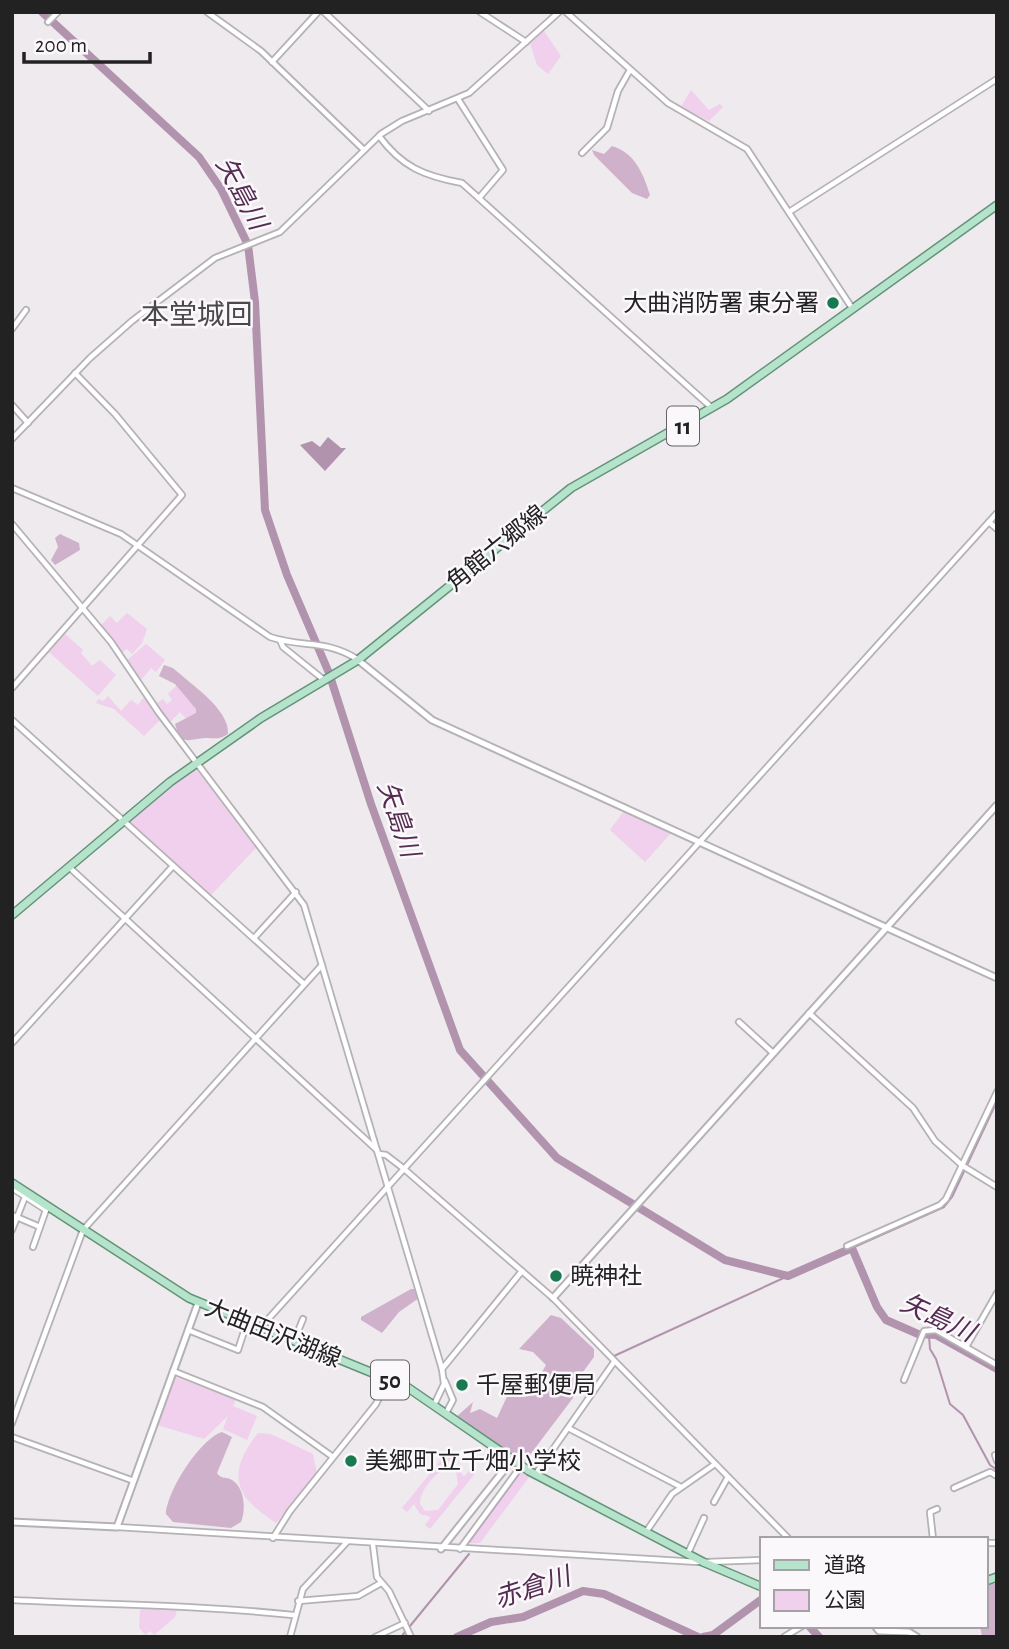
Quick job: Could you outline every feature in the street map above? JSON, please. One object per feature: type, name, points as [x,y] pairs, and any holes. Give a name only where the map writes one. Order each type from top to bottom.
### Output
[{"type":"main road","name":"角館六郷線","points":[[12,915],[122,820],[196,763],[261,718],[358,660],[571,488],[713,408],[997,205]]},
{"type":"main road","name":"大曲田沢湖線","points":[[12,1183],[198,1303],[407,1387],[535,1475],[703,1562],[760,1586]]},
{"type":"street","points":[[48,22],[58,12]]},
{"type":"street","points":[[207,12],[247,40],[364,150]]},
{"type":"street","points":[[272,62],[318,12]]},
{"type":"street","points":[[324,12],[429,111]]},
{"type":"street","points":[[480,12],[526,42]]},
{"type":"street","points":[[12,439],[75,373],[132,321],[215,258],[280,232],[379,136],[402,121],[458,99],[559,12]]},
{"type":"street","points":[[566,12],[668,103],[747,149],[852,308]]},
{"type":"street","points":[[582,153],[607,128],[618,91],[630,70]]},
{"type":"street","points":[[789,212],[997,79]]},
{"type":"street","points":[[458,99],[503,170],[479,198]]},
{"type":"street","points":[[379,136],[398,161],[437,179],[462,183],[713,408]]},
{"type":"street","points":[[12,329],[26,310]]},
{"type":"street","points":[[12,688],[140,546],[183,493],[115,414],[75,373]]},
{"type":"street","points":[[12,405],[28,423]]},
{"type":"street","points":[[12,488],[121,534],[256,629],[280,640],[321,643],[358,660],[432,720],[997,978]]},
{"type":"street","points":[[261,1327],[997,513]]},
{"type":"street","points":[[989,522],[997,529]]},
{"type":"street","points":[[12,524],[111,642],[196,763],[296,891],[304,905],[442,1369],[444,1384],[434,1406]]},
{"type":"street","points":[[280,640],[283,647],[328,678]]},
{"type":"street","points":[[12,720],[304,984]]},
{"type":"street","points":[[553,1298],[997,805]]},
{"type":"street","points":[[68,866],[378,1152],[386,1154],[523,1270],[787,1537]]},
{"type":"street","points":[[12,1043],[173,866]]},
{"type":"street","points":[[254,939],[296,891]]},
{"type":"street","points":[[12,1423],[83,1230],[323,964]]},
{"type":"street","points":[[809,1013],[913,1108],[935,1140],[966,1168],[997,1187]]},
{"type":"street","points":[[739,1022],[773,1053]]},
{"type":"street","points":[[847,1246],[940,1205],[966,1168],[997,1092]]},
{"type":"street","points":[[12,1188],[47,1208],[33,1247]]},
{"type":"street","points":[[12,1230],[15,1216],[25,1197]]},
{"type":"street","points":[[15,1216],[40,1227]]},
{"type":"street","points":[[442,1369],[523,1270]]},
{"type":"street","points":[[966,1347],[997,1293]]},
{"type":"street","points":[[117,1527],[198,1303]]},
{"type":"street","points":[[294,1341],[303,1319]]},
{"type":"street","points":[[188,1330],[238,1350],[247,1322]]},
{"type":"street","points":[[904,1380],[920,1336],[936,1330],[997,1364]]},
{"type":"street","points":[[535,1475],[570,1429],[614,1362]]},
{"type":"street","points":[[173,1371],[263,1406],[333,1457]]},
{"type":"street","points":[[443,1377],[453,1400],[446,1414]]},
{"type":"street","points":[[273,1538],[376,1404],[388,1379]]},
{"type":"street","points":[[570,1429],[681,1487]]},
{"type":"street","points":[[12,1437],[134,1481]]},
{"type":"street","points":[[441,1549],[512,1460]]},
{"type":"street","points":[[646,1532],[664,1503],[681,1487],[715,1464]]},
{"type":"street","points":[[460,1550],[521,1466]]},
{"type":"street","points":[[954,1488],[990,1472],[997,1476]]},
{"type":"street","points":[[713,1502],[728,1477]]},
{"type":"street","points":[[933,1537],[930,1512],[937,1509]]},
{"type":"street","points":[[688,1554],[704,1518]]},
{"type":"street","points":[[12,1522],[460,1550],[703,1562],[760,1560]]},
{"type":"street","points":[[290,1637],[293,1615],[303,1589],[347,1542]]},
{"type":"street","points":[[373,1545],[380,1583],[389,1591],[411,1637]]},
{"type":"street","points":[[298,1601],[358,1596],[380,1583]]},
{"type":"street","points":[[12,1600],[140,1608],[180,1604],[196,1610],[293,1615]]},
{"type":"street","points":[[375,1637],[406,1626]]},
{"type":"street","points":[[877,1628],[879,1631],[909,1632],[917,1637]]},
{"type":"green space","points":[[544,31],[561,56],[548,74],[537,65],[530,43]]},
{"type":"green space","points":[[691,90],[709,110],[720,104],[723,107],[709,121],[681,107]]},
{"type":"green space","points":[[127,613],[147,629],[142,643],[132,654],[127,649],[121,653],[101,625],[110,616],[117,623]]},
{"type":"green space","points":[[65,634],[83,650],[81,653],[92,666],[100,660],[116,675],[98,696],[49,652]]},
{"type":"green space","points":[[146,644],[165,660],[156,672],[151,668],[141,680],[126,661]]},
{"type":"green space","points":[[179,683],[204,712],[191,724],[180,712],[170,722],[156,704],[163,699],[167,704],[172,700],[168,694]]},
{"type":"green space","points":[[108,696],[121,711],[131,700],[138,705],[144,697],[160,720],[144,736],[114,709],[96,703],[98,699],[103,701]]},
{"type":"green space","points":[[194,767],[258,846],[211,895],[131,823],[132,816]]},
{"type":"green space","points":[[624,811],[671,833],[645,862],[610,830]]},
{"type":"green space","points":[[175,1377],[236,1399],[233,1406],[257,1416],[247,1440],[223,1429],[228,1416],[204,1439],[157,1425]]},
{"type":"green space","points":[[258,1433],[271,1434],[313,1454],[317,1474],[276,1523],[251,1503],[239,1483],[241,1461]]},
{"type":"green space","points":[[450,1449],[455,1453],[446,1464],[457,1467],[464,1477],[472,1467],[477,1471],[430,1529],[425,1525],[431,1517],[420,1514],[414,1504],[407,1512],[402,1508]],"holes":[[[447,1468],[456,1472],[458,1484],[438,1510],[425,1511],[420,1499],[429,1483]]]},
{"type":"green space","points":[[517,1467],[530,1476],[480,1543],[458,1544]]},
{"type":"green space","points":[[153,1606],[178,1606],[175,1617],[154,1635],[150,1631],[145,1635],[139,1627],[140,1610]]},
{"type":"shaded area","points":[[612,146],[627,154],[637,165],[650,195],[647,199],[632,193],[592,150],[604,154]]},
{"type":"shaded area","points":[[328,437],[341,448],[346,448],[325,471],[300,445],[312,441],[320,447]]},
{"type":"shaded area","points":[[60,534],[79,543],[80,550],[55,565],[51,560],[58,547],[55,538]]},
{"type":"shaded area","points":[[164,665],[173,668],[216,706],[227,725],[228,734],[219,738],[190,740],[180,736],[175,724],[196,713],[196,709],[175,684],[159,676]]},
{"type":"shaded area","points":[[415,1289],[419,1298],[399,1312],[382,1333],[361,1320],[361,1317]]},
{"type":"shaded area","points":[[551,1315],[561,1318],[594,1349],[594,1357],[577,1380],[573,1398],[523,1464],[456,1417],[473,1402],[470,1413],[480,1409],[497,1418],[511,1388],[522,1381],[534,1380],[539,1375],[546,1365],[533,1352],[519,1349]]},
{"type":"shaded area","points":[[222,1432],[232,1437],[217,1473],[232,1480],[240,1488],[244,1506],[241,1522],[231,1528],[173,1522],[166,1514],[178,1480],[204,1445]]},
{"type":"shaded area","points":[[997,1583],[997,1637],[982,1637],[980,1628],[988,1628],[988,1585]]},
{"type":"waterway","name":"矢島川","points":[[42,12],[199,157],[221,189],[248,245],[255,302],[265,510],[287,575],[329,673],[371,804],[460,1050],[557,1158],[725,1260],[788,1276],[852,1248],[877,1307],[886,1320],[918,1334],[936,1335],[997,1369]]},
{"type":"waterway","points":[[852,1248],[944,1207],[952,1197],[997,1101]]},
{"type":"waterway","points":[[614,1356],[788,1276]]},
{"type":"waterway","points":[[929,1336],[930,1349],[936,1359],[950,1404],[963,1415],[990,1465],[997,1470]]},
{"type":"waterway","points":[[469,1542],[521,1471]]},
{"type":"waterway","points":[[401,1637],[469,1554]]},
{"type":"waterway","name":"赤倉川","points":[[457,1637],[491,1622],[523,1617],[583,1591],[604,1594],[698,1637]]},
{"type":"waterway","name":"赤倉川","points":[[703,1637],[713,1635],[760,1600]]},
{"type":"waterway","name":"赤倉川","points":[[811,1628],[819,1637]]},
{"type":"place","name":"大曲消防署 東分署","points":[[833,303]]},
{"type":"place","name":"暁神社","points":[[556,1276]]},
{"type":"place","name":"千屋郵便局","points":[[462,1385]]},
{"type":"place","name":"美郷町立千畑小学校","points":[[351,1461]]},
{"type":"district","name":"本堂城回","points":[[197,314]]}]
